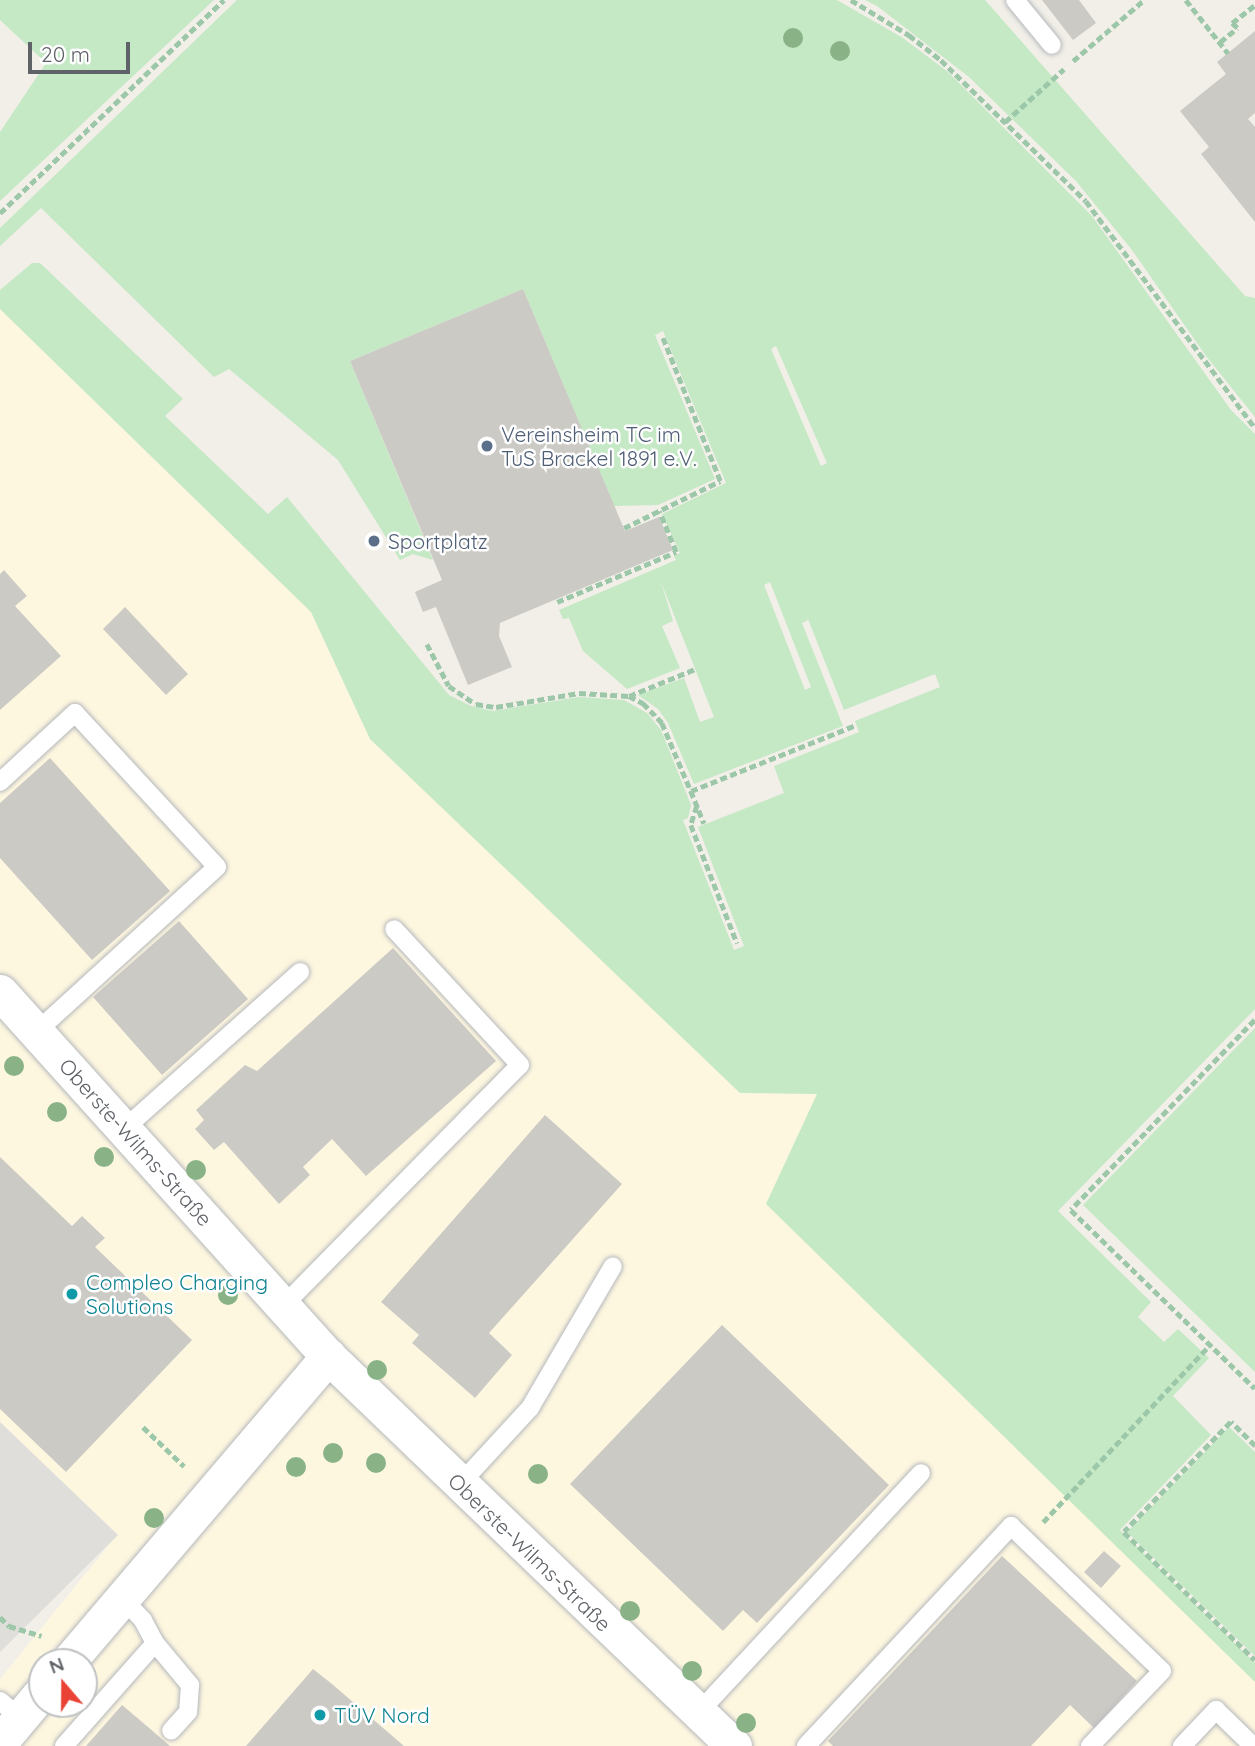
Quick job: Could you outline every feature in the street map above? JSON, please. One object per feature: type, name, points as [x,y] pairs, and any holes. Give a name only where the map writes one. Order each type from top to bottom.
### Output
[{"type":"street","name":"Oberste-Wilms-Straße","points":[[0,992],[328,1356],[734,1746]]},
{"type":"street","points":[[80,1648],[328,1356]]},
{"type":"street","points":[[7,1720],[28,1703]]},
{"type":"lane","points":[[1015,0],[1052,45]]},
{"type":"lane","points":[[0,782],[75,713],[217,867],[36,1032]]},
{"type":"lane","points":[[283,1306],[520,1065],[394,929]]},
{"type":"lane","points":[[124,1129],[300,972]]},
{"type":"lane","points":[[460,1483],[530,1408],[613,1266]]},
{"type":"lane","points":[[699,1713],[921,1473]]},
{"type":"lane","points":[[806,1746],[1011,1527],[1162,1671],[1090,1746]]},
{"type":"lane","points":[[122,1598],[143,1620],[155,1643],[191,1685],[188,1712],[171,1731]]},
{"type":"lane","points":[[64,1746],[155,1643]]},
{"type":"lane","points":[[1182,1746],[1216,1710],[1253,1746]]},
{"type":"path","points":[[0,213],[224,0]]},
{"type":"path","points":[[850,0],[909,35],[941,60],[1086,201],[1255,428]]},
{"type":"path","points":[[1005,122],[1144,0]]},
{"type":"path","points":[[1186,0],[1228,53]]},
{"type":"path","points":[[1220,42],[1237,29],[1232,23],[1255,5]]},
{"type":"path","points":[[624,528],[720,481],[662,336]]},
{"type":"path","points":[[557,602],[676,552],[659,511]]},
{"type":"path","points":[[427,643],[449,686],[476,704],[496,707],[579,693],[629,695],[695,669]]},
{"type":"path","points":[[629,695],[643,703],[662,723],[704,824]]},
{"type":"path","points":[[691,791],[856,725]]},
{"type":"path","points":[[697,806],[691,825],[737,943]]},
{"type":"path","points":[[1255,1020],[1071,1210],[1255,1388]]},
{"type":"path","points":[[1026,1541],[1211,1344]]},
{"type":"path","points":[[1255,1446],[1231,1422],[1124,1532],[1255,1660]]},
{"type":"path","points":[[143,1427],[184,1466]]},
{"type":"path","points":[[0,1618],[9,1626],[42,1636]]},
{"type":"shaded area","points":[[0,309],[311,612],[370,739],[817,1094],[767,1204],[1255,1681],[1255,1746],[0,1746],[0,1679],[117,1535],[0,1422]]},
{"type":"shaded area","points":[[0,1422],[118,1535],[0,1652]]},
{"type":"green space","points":[[0,0],[214,0],[0,201],[0,132],[46,63],[0,20]]},
{"type":"green space","points":[[237,0],[837,0],[903,38],[948,72],[1092,216],[1231,410],[1255,434],[1255,1009],[1058,1211],[1151,1302],[1138,1317],[1164,1342],[1178,1329],[1209,1358],[1173,1396],[1211,1435],[1120,1530],[1255,1663],[1255,1682],[766,1204],[817,1094],[740,1093],[370,739],[311,612],[0,309],[0,290],[32,263],[40,263],[183,399],[165,416],[268,514],[287,497],[449,695],[471,706],[493,711],[579,697],[624,700],[647,713],[661,730],[691,805],[688,818],[683,820],[734,950],[744,946],[698,827],[784,793],[774,766],[859,732],[855,721],[940,687],[935,674],[844,710],[806,614],[808,620],[802,623],[843,726],[694,784],[668,723],[658,709],[638,695],[684,678],[700,722],[714,717],[661,582],[673,621],[662,626],[680,668],[627,689],[583,651],[569,618],[563,619],[559,610],[676,560],[674,556],[680,553],[662,514],[726,483],[663,331],[655,335],[715,479],[658,505],[614,506],[523,289],[350,361],[433,560],[413,554],[400,560],[338,460],[229,369],[214,377],[41,208],[0,246],[0,228]],"holes":[[[776,346],[827,463],[821,466],[771,349]],[[770,582],[811,687],[805,690],[764,585]]]},
{"type":"green space","points":[[865,0],[985,0],[1245,296],[1255,298],[1255,417],[1206,356],[1132,250],[1076,181],[969,77],[877,6]]},
{"type":"green space","points":[[1255,1028],[1255,1372],[1083,1205]]},
{"type":"green space","points":[[1229,1427],[1255,1452],[1255,1656],[1127,1532]]},
{"type":"building","points":[[1042,0],[1079,0],[1096,23],[1073,40]]},
{"type":"building","points":[[1255,31],[1255,113],[1248,119],[1255,127],[1255,222],[1201,154],[1209,147],[1180,111],[1226,74],[1217,62]]},
{"type":"building","name":"Vereinsheim TC im TuS Brackel 1891 e.V.","points":[[523,289],[625,531],[659,517],[673,550],[500,623],[499,636],[512,667],[468,685],[436,607],[423,612],[415,592],[442,580],[350,361]]},
{"type":"building","points":[[4,570],[27,596],[15,606],[61,656],[0,710],[0,574]]},
{"type":"building","points":[[125,607],[188,674],[166,695],[103,629]]},
{"type":"building","points":[[50,758],[170,891],[92,960],[0,858],[0,803]]},
{"type":"building","points":[[179,921],[248,999],[162,1075],[93,997]]},
{"type":"building","points":[[393,948],[496,1061],[366,1176],[332,1139],[303,1167],[310,1175],[279,1204],[224,1142],[214,1150],[195,1129],[204,1120],[196,1110],[245,1065],[257,1071]]},
{"type":"building","points":[[545,1115],[622,1184],[489,1333],[512,1355],[475,1398],[412,1343],[419,1335],[381,1302]]},
{"type":"building","name":"Compleo Charging Solutions","points":[[0,1157],[72,1226],[82,1216],[105,1238],[95,1247],[192,1340],[66,1472],[0,1409]]},
{"type":"building","points":[[722,1325],[889,1485],[757,1623],[743,1610],[723,1631],[570,1484]]},
{"type":"building","points":[[1104,1551],[1121,1566],[1101,1588],[1084,1572]]},
{"type":"building","points":[[1002,1556],[1137,1681],[1094,1728],[1070,1705],[1031,1746],[833,1746],[828,1741]]},
{"type":"building","name":"TÜV Nord","points":[[313,1669],[332,1684],[404,1746],[246,1746]]},
{"type":"building","points":[[122,1705],[148,1727],[170,1746],[86,1746]]},
{"type":"place","name":"Vereinsheim TC im TuS Brackel 1891 e.V.","points":[[487,446]]},
{"type":"place","name":"Sportplatz","points":[[374,541]]},
{"type":"place","name":"Compleo Charging Solutions","points":[[72,1294]]},
{"type":"place","name":"TÜV Nord","points":[[320,1715]]}]
